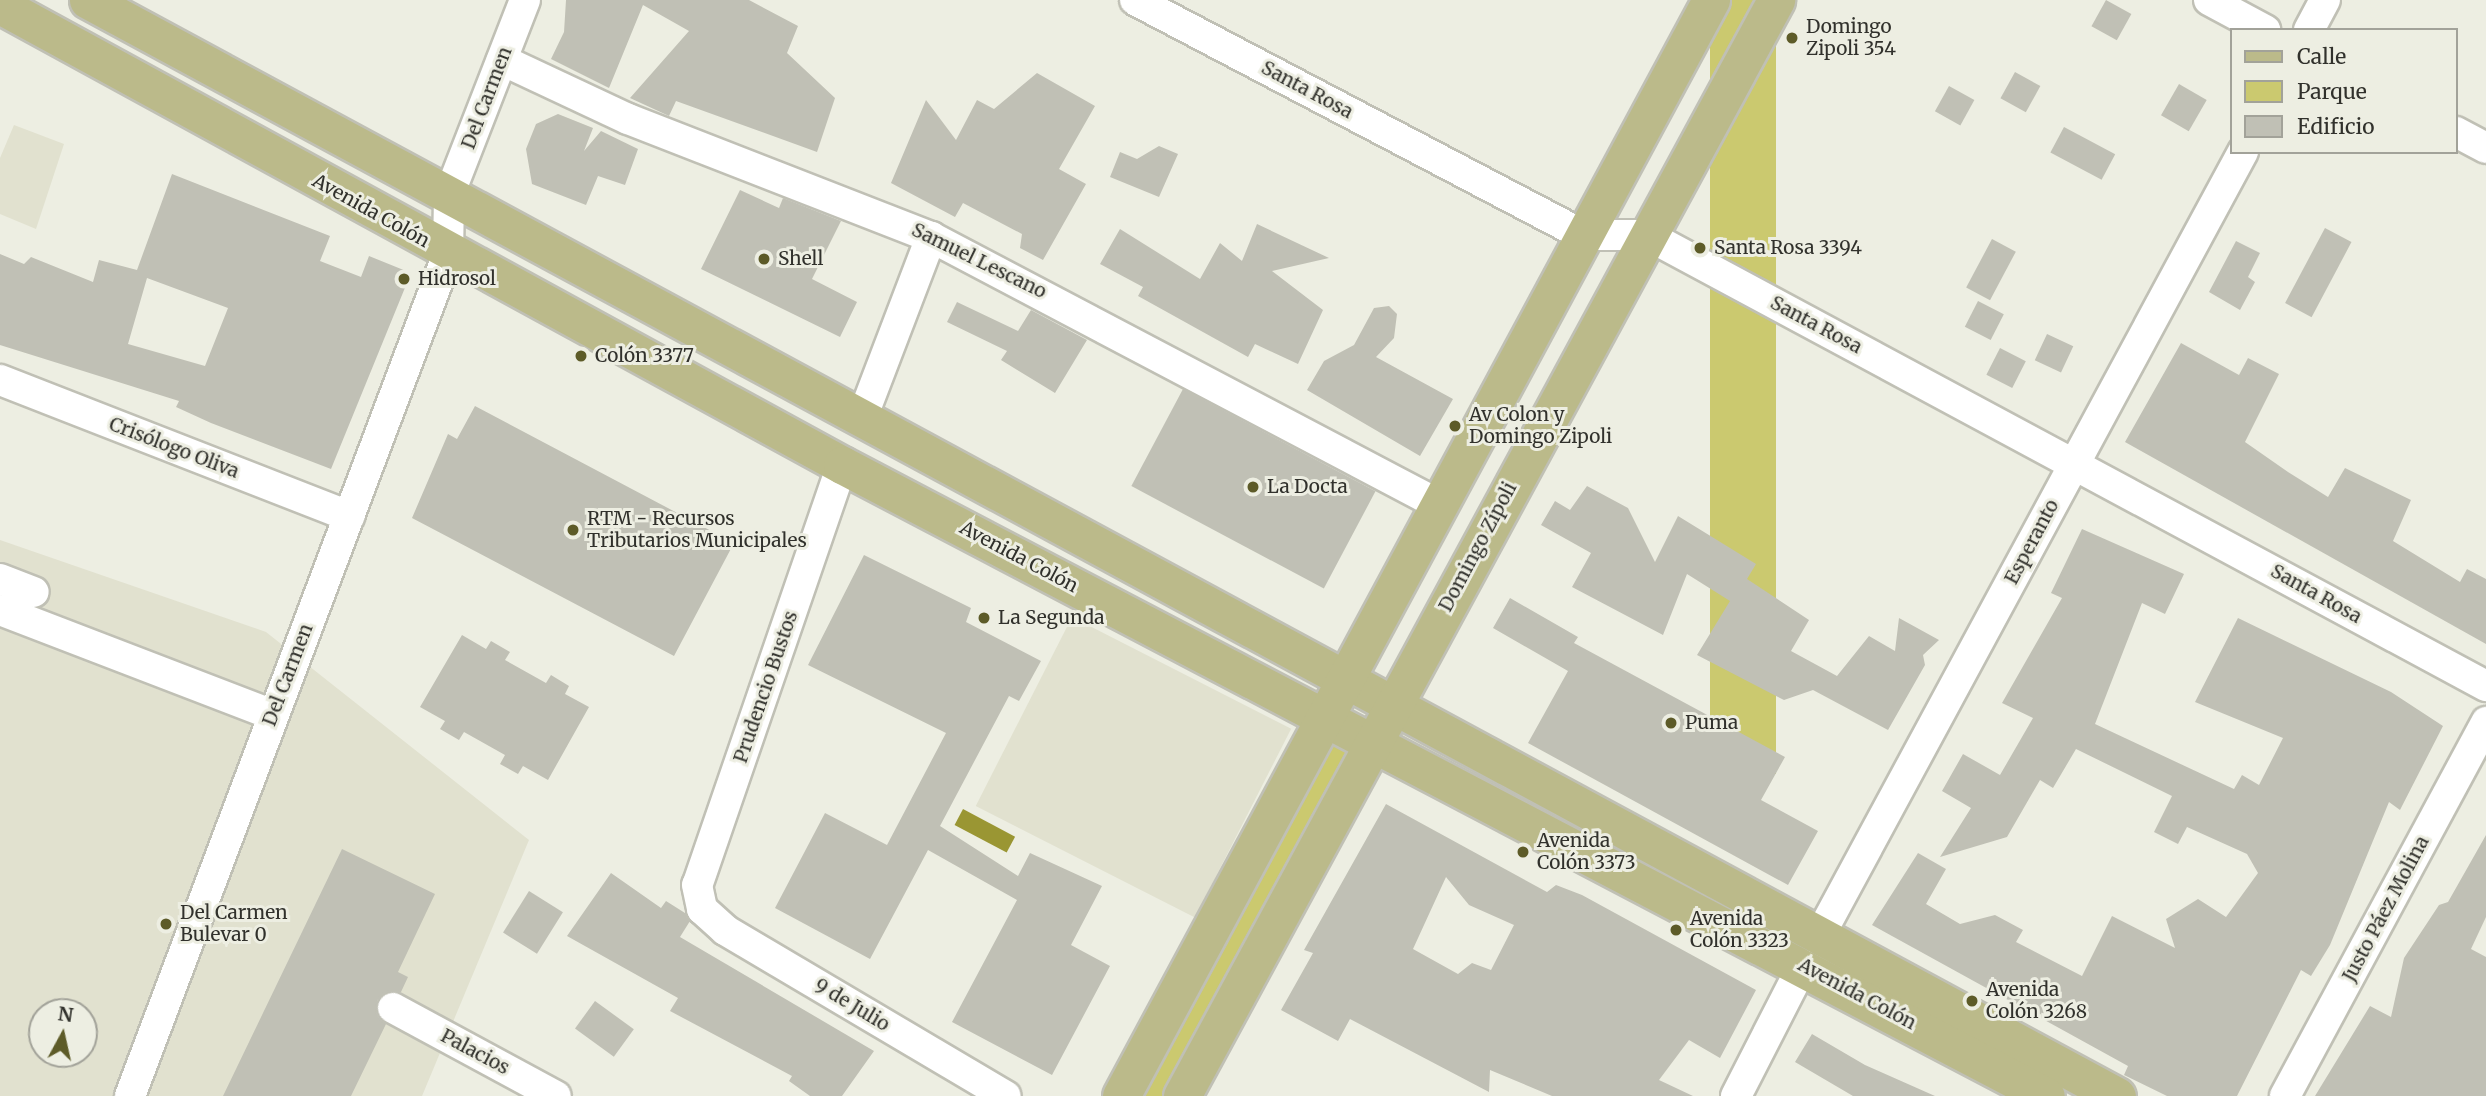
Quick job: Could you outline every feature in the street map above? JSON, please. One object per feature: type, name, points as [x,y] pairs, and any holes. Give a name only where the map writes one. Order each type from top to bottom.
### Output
[{"type":"main road","name":"Avenida Colón","points":[[88,0],[1340,680],[1821,933],[2117,1096]]},
{"type":"main road","points":[[1121,1096],[1321,715],[1711,0]]},
{"type":"main road","name":"Domingo Zípoli","points":[[1182,1096],[1371,741],[1776,0]]},
{"type":"main road","name":"Avenida Colón","points":[[0,5],[447,254],[842,465],[1803,965],[2046,1096]]},
{"type":"street","name":"Del Carmen","points":[[130,1096],[447,254],[449,195],[525,0]]},
{"type":"street","name":"Santa Rosa","points":[[1135,0],[1180,10],[1583,234],[1647,235],[2486,686]]},
{"type":"street","points":[[2209,0],[2261,28]]},
{"type":"street","points":[[2310,28],[2325,0]]},
{"type":"street","name":"Samuel Lescano","points":[[502,60],[596,106],[932,237],[1436,503]]},
{"type":"street","points":[[2458,133],[2486,148]]},
{"type":"street","name":"Esperanto","points":[[1821,933],[2242,154]]},
{"type":"street","points":[[862,418],[932,237]]},
{"type":"street","name":"Crisólogo Oliva","points":[[0,380],[349,516]]},
{"type":"street","name":"Prudencio Bustos","points":[[702,909],[697,885],[842,465]]},
{"type":"street","points":[[0,579],[34,592]]},
{"type":"street","points":[[0,610],[273,715]]},
{"type":"street","name":"Justo Páez Molina","points":[[2285,1096],[2486,722]]},
{"type":"street","name":"9 de Julio","points":[[702,909],[725,930],[1006,1096]]},
{"type":"street","points":[[1736,1096],[1803,965]]},
{"type":"street","name":"Palacios","points":[[393,1009],[556,1096]]},
{"type":"shaded area","points":[[14,125],[64,144],[36,229],[0,214],[0,158]]},
{"type":"shaded area","points":[[0,540],[266,632],[529,840],[422,1096],[0,1096]]},
{"type":"shaded area","points":[[1072,617],[1291,729],[1195,918],[976,806]]},
{"type":"shaded area","points":[[963,809],[1015,837],[1007,853],[955,825]]},
{"type":"green space","points":[[1710,0],[1776,0],[1776,774],[1710,774]]},
{"type":"green space","points":[[1321,715],[1371,740],[1190,1096],[1127,1096]]},
{"type":"building","points":[[566,0],[749,0],[798,26],[787,53],[835,98],[817,152],[676,101],[669,116],[630,98],[689,31],[643,5],[609,88],[551,59],[564,32]]},
{"type":"building","points":[[2106,0],[2131,14],[2117,40],[2091,26]]},
{"type":"building","points":[[2015,72],[2040,86],[2026,112],[2000,98]]},
{"type":"building","points":[[1037,73],[1095,106],[1059,169],[1086,184],[1043,260],[1020,248],[1022,234],[963,203],[955,217],[891,183],[926,100],[956,140],[977,100],[994,109]]},
{"type":"building","points":[[2179,84],[2207,100],[2189,131],[2161,115]]},
{"type":"building","points":[[1949,86],[1974,100],[1960,125],[1935,111]]},
{"type":"building","points":[[558,114],[593,128],[584,151],[601,131],[638,149],[625,185],[598,176],[586,205],[532,184],[526,149],[536,124]]},
{"type":"building","points":[[2064,127],[2115,154],[2102,180],[2050,153]]},
{"type":"building","points":[[1159,146],[1178,154],[1159,197],[1110,177],[1120,152],[1137,159]]},
{"type":"building","points":[[172,174],[330,236],[320,261],[361,277],[369,256],[411,273],[331,469],[211,423],[176,407],[179,401],[0,345],[0,254],[24,264],[31,257],[93,282],[99,260],[137,270]],"holes":[[[147,278],[228,308],[205,366],[128,344]]]},
{"type":"building","name":"Shell","points":[[740,190],[779,208],[783,198],[841,221],[812,279],[857,302],[840,337],[701,269]]},
{"type":"building","points":[[1257,224],[1329,258],[1272,271],[1323,310],[1298,364],[1255,344],[1248,357],[1138,296],[1143,287],[1100,264],[1120,229],[1200,279],[1220,243],[1242,261]]},
{"type":"building","points":[[2325,228],[2351,242],[2312,317],[2285,303]]},
{"type":"building","points":[[1992,239],[2016,252],[1990,300],[1966,288]]},
{"type":"building","points":[[2236,241],[2260,253],[2248,277],[2255,282],[2240,310],[2209,292]]},
{"type":"building","points":[[1978,301],[2004,314],[1991,340],[1965,327]]},
{"type":"building","points":[[957,302],[1018,331],[1031,310],[1087,340],[1055,393],[1001,360],[1007,351],[947,322]]},
{"type":"building","points":[[1389,306],[1397,314],[1394,338],[1376,357],[1453,399],[1420,456],[1307,390],[1324,361],[1354,345],[1374,308]]},
{"type":"building","points":[[2047,334],[2073,346],[2061,373],[2035,360]]},
{"type":"building","points":[[2181,343],[2239,375],[2248,358],[2279,374],[2245,442],[2288,472],[2328,497],[2345,468],[2411,500],[2393,541],[2460,582],[2467,569],[2486,579],[2486,644],[2125,442]]},
{"type":"building","points":[[2000,348],[2026,361],[2012,388],[1986,375]]},
{"type":"building","name":"La Docta","points":[[1183,389],[1375,491],[1324,588],[1131,486]]},
{"type":"building","name":"RTM - Recursos Tributarios Municipales","points":[[475,406],[734,543],[674,656],[412,518],[448,434],[457,439]]},
{"type":"building","points":[[1587,486],[1628,508],[1655,562],[1678,516],[1756,564],[1747,579],[1809,620],[1791,651],[1837,676],[1869,636],[1895,651],[1899,618],[1939,640],[1923,655],[1925,665],[1888,730],[1813,690],[1784,700],[1697,655],[1730,601],[1687,574],[1663,635],[1572,587],[1591,553],[1541,525],[1555,501],[1570,510]]},
{"type":"building","points":[[2082,529],[2184,574],[2165,614],[2142,603],[2095,724],[2234,789],[2242,775],[2259,785],[2283,738],[2195,702],[2238,618],[2391,692],[2443,726],[2400,810],[2389,802],[2330,945],[2311,976],[2301,970],[2237,1096],[2167,1096],[2124,1075],[2128,1066],[1872,925],[1918,853],[1946,869],[1926,904],[1960,924],[1995,915],[2023,930],[2016,942],[2082,976],[2112,916],[2175,948],[2166,919],[2198,899],[2226,917],[2258,873],[2247,854],[2187,827],[2178,844],[2154,832],[2172,796],[2076,749],[2053,788],[2040,780],[2007,837],[1940,857],[1971,808],[1942,791],[1963,754],[2000,775],[2033,718],[2002,703],[2062,598],[2051,593]]},
{"type":"building","points":[[864,555],[971,608],[966,622],[1041,661],[1019,701],[1009,696],[940,826],[1018,876],[1030,853],[1102,886],[1071,945],[1110,966],[1052,1075],[952,1022],[1017,900],[928,850],[870,959],[775,908],[825,813],[887,845],[946,733],[808,665]]},
{"type":"building","points":[[1510,598],[1578,637],[1574,643],[1785,757],[1761,800],[1818,831],[1788,885],[1528,743],[1568,671],[1493,628]]},
{"type":"building","points":[[462,635],[486,649],[491,641],[510,652],[505,660],[546,683],[551,675],[569,686],[565,694],[589,707],[548,780],[523,766],[518,774],[500,764],[505,755],[464,732],[459,740],[440,729],[445,721],[420,707]]},
{"type":"building","points":[[1386,804],[1547,892],[1556,885],[1582,895],[1756,990],[1720,1058],[1689,1040],[1659,1080],[1693,1096],[1552,1096],[1490,1070],[1489,1092],[1350,1019],[1338,1041],[1281,1010],[1313,953],[1304,950]],"holes":[[[1446,877],[1469,905],[1514,925],[1491,970],[1472,963],[1458,974],[1413,949]]]},
{"type":"building","points":[[2486,835],[2486,917],[2471,949],[2486,957],[2486,1096],[2315,1096],[2370,1006],[2391,1017],[2404,958],[2439,905],[2448,902]]},
{"type":"building","points":[[342,849],[435,894],[398,972],[408,977],[401,992],[377,1000],[378,1017],[386,1024],[351,1096],[223,1096]]},
{"type":"building","points":[[611,873],[661,908],[666,901],[685,913],[690,921],[680,937],[874,1051],[842,1096],[810,1096],[789,1081],[792,1076],[670,1011],[678,998],[567,936]]},
{"type":"building","points":[[529,891],[563,912],[537,954],[503,933]]},
{"type":"building","points":[[595,1001],[634,1029],[614,1057],[575,1029]]},
{"type":"building","points":[[1812,1034],[1865,1065],[1935,1096],[1853,1096],[1795,1062]]},
{"type":"place","name":"Domingo Zipoli 354","points":[[1792,38]]},
{"type":"place","name":"Santa Rosa 3394","points":[[1700,248]]},
{"type":"place","name":"Shell","points":[[764,259]]},
{"type":"place","name":"Hidrosol","points":[[404,279]]},
{"type":"place","name":"Colón 3377","points":[[581,356]]},
{"type":"place","name":"Av Colon y Domingo Zipoli","points":[[1455,426]]},
{"type":"place","name":"La Docta","points":[[1253,487]]},
{"type":"place","name":"RTM - Recursos Tributarios Municipales","points":[[573,530]]},
{"type":"place","name":"La Segunda","points":[[984,618]]},
{"type":"place","name":"Puma","points":[[1671,723]]},
{"type":"place","name":"Avenida Colón 3373","points":[[1523,852]]},
{"type":"place","name":"Del Carmen Bulevar 0","points":[[166,924]]},
{"type":"place","name":"Avenida Colón 3323","points":[[1676,930]]},
{"type":"place","name":"Avenida Colón 3268","points":[[1972,1001]]}]
